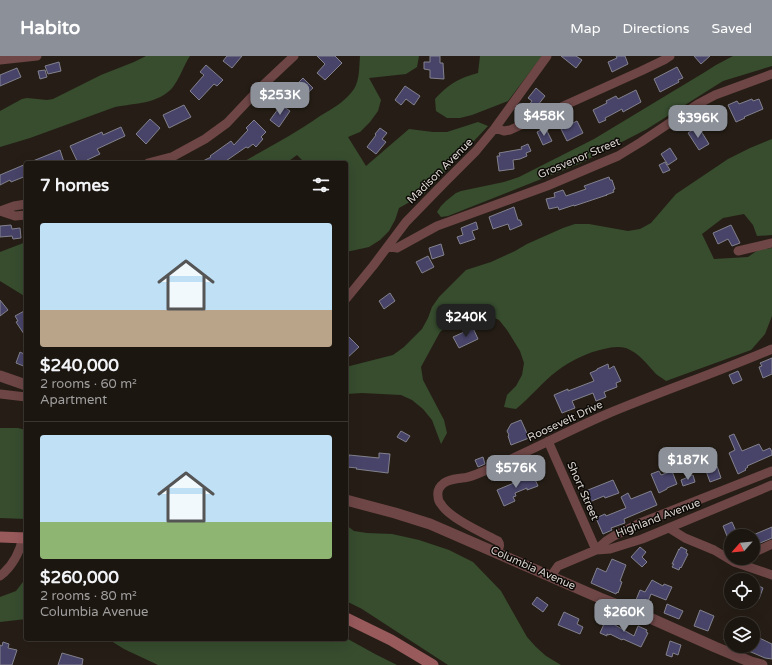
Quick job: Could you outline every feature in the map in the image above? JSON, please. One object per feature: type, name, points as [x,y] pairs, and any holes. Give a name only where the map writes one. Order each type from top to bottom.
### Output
[{"type":"main road","points":[[0,537],[24,537]]},
{"type":"main road","points":[[348,619],[391,640],[433,665]]},
{"type":"street","points":[[0,60],[37,56]]},
{"type":"street","points":[[167,161],[206,139],[227,123],[261,87],[294,56]]},
{"type":"street","name":"Madison Avenue","points":[[348,297],[406,222],[476,152],[496,128],[547,56]]},
{"type":"street","points":[[496,128],[504,131],[510,130],[670,56]]},
{"type":"street","name":"Grosvenor Street","points":[[388,246],[397,248],[437,226],[547,186],[618,156],[698,104],[715,95],[772,74]]},
{"type":"street","points":[[156,161],[172,157]]},
{"type":"street","points":[[0,211],[24,204]]},
{"type":"street","points":[[0,211],[15,216],[24,215]]},
{"type":"street","points":[[738,251],[772,243]]},
{"type":"street","name":"Roosevelt Drive","points":[[498,552],[500,544],[498,541],[466,524],[444,509],[440,504],[438,494],[440,486],[449,480],[477,474],[632,404],[725,369],[772,349]]},
{"type":"street","points":[[0,376],[24,384]]},
{"type":"street","points":[[0,394],[24,397]]},
{"type":"street","name":"Short Street","points":[[548,441],[596,550]]},
{"type":"street","name":"Highland Avenue","points":[[596,550],[614,536],[640,523],[772,471]]},
{"type":"street","name":"Highland Avenue","points":[[551,576],[558,566],[596,550],[610,549],[642,539],[772,485]]},
{"type":"street","name":"Columbia Avenue","points":[[348,501],[430,524],[498,552],[722,650],[762,665]]},
{"type":"street","points":[[669,528],[685,538],[724,554]]},
{"type":"street","points":[[0,576],[15,559],[24,539]]},
{"type":"street","points":[[760,550],[772,544]]},
{"type":"street","points":[[749,565],[772,575]]},
{"type":"green space","points":[[146,56],[190,56],[173,87],[161,97],[146,102],[115,107],[30,138],[0,147],[0,111],[22,99],[53,99],[101,75]]},
{"type":"green space","points":[[360,56],[419,56],[417,67],[406,74],[369,78],[381,100],[378,111],[360,132],[348,137],[366,166],[409,129],[447,132],[478,122],[488,126],[424,194],[399,208],[389,231],[380,240],[369,247],[348,252],[348,161],[303,161],[297,155],[289,161],[245,161],[334,108],[354,89],[359,73]]},
{"type":"green space","points":[[480,56],[542,56],[508,101],[460,118],[447,118],[436,111],[435,99],[445,89],[460,79],[478,73]]},
{"type":"green space","points":[[733,56],[772,56],[772,66],[723,81],[647,129],[579,164],[448,216],[441,217],[437,212],[446,201],[456,193],[519,177],[594,139]]},
{"type":"green space","points":[[772,139],[772,235],[757,236],[753,225],[744,214],[723,218],[702,234],[714,259],[748,257],[758,250],[772,248],[772,316],[765,334],[751,350],[666,381],[656,374],[639,356],[631,350],[615,347],[598,350],[579,357],[562,367],[516,409],[504,407],[507,395],[516,386],[522,375],[524,363],[520,351],[499,320],[488,315],[475,316],[461,319],[450,324],[440,332],[421,367],[423,380],[444,420],[447,433],[441,444],[432,420],[423,409],[412,400],[401,395],[348,394],[348,366],[393,355],[404,347],[422,329],[432,307],[439,297],[466,270],[491,262],[527,244],[575,224],[589,224],[628,231],[640,229],[651,223],[676,194],[728,159]]},
{"type":"green space","points":[[24,243],[24,296],[0,281],[0,252]]},
{"type":"green space","points":[[0,428],[18,428],[24,430],[24,519],[0,518]]},
{"type":"green space","points":[[348,526],[354,531],[392,534],[419,540],[449,550],[473,562],[501,591],[527,637],[546,656],[561,665],[448,665],[362,609],[348,602]]},
{"type":"green space","points":[[24,581],[24,619],[0,622],[0,597],[16,591]]},
{"type":"green space","points":[[348,639],[397,665],[158,665],[124,649],[111,641],[348,641]]},
{"type":"building","points":[[227,56],[242,56],[232,68],[223,61]]},
{"type":"building","points":[[317,56],[335,56],[342,63],[325,80],[317,73],[325,64]]},
{"type":"building","points":[[430,56],[440,56],[440,63],[443,63],[444,79],[430,78],[430,70],[424,69],[424,62],[430,62]]},
{"type":"building","points":[[561,56],[576,56],[582,60],[576,68]]},
{"type":"building","points":[[616,56],[625,56],[628,64],[612,72],[608,62],[617,58]]},
{"type":"building","points":[[694,56],[710,56],[701,64]]},
{"type":"building","points":[[59,62],[61,71],[48,74],[45,66]]},
{"type":"building","points":[[206,65],[223,80],[217,86],[214,84],[199,100],[190,91],[204,75],[200,72]]},
{"type":"building","points":[[677,67],[683,78],[678,80],[679,82],[660,92],[654,79]]},
{"type":"building","points":[[17,68],[21,77],[0,86],[0,75]]},
{"type":"building","points":[[45,70],[47,77],[40,79],[38,71]]},
{"type":"building","points":[[303,78],[313,88],[296,104],[287,94]]},
{"type":"building","points":[[405,86],[420,96],[414,105],[406,99],[401,105],[395,100]]},
{"type":"building","points":[[536,88],[545,96],[534,110],[528,106],[532,101],[528,98]]},
{"type":"building","points":[[636,90],[641,102],[623,112],[622,109],[599,123],[593,110],[607,103],[606,101],[616,96],[618,99]]},
{"type":"building","points":[[752,99],[753,101],[759,99],[763,109],[736,122],[728,105],[737,101],[739,104]]},
{"type":"building","points":[[184,105],[191,117],[169,128],[163,115]]},
{"type":"building","points":[[281,105],[290,111],[279,127],[270,120]]},
{"type":"building","points":[[150,119],[160,128],[146,144],[136,134]]},
{"type":"building","points":[[254,120],[266,132],[261,137],[263,139],[256,147],[253,144],[248,148],[246,147],[226,161],[203,161],[211,157],[210,156],[231,141],[234,145],[248,130],[246,128]]},
{"type":"building","points":[[577,121],[583,133],[567,141],[561,129]]},
{"type":"building","points":[[121,127],[125,136],[97,149],[100,154],[87,161],[77,161],[70,146],[102,132],[103,135]]},
{"type":"building","points":[[697,127],[709,144],[699,150],[688,133]]},
{"type":"building","points":[[380,128],[387,133],[382,139],[386,142],[376,154],[367,147]]},
{"type":"building","points":[[545,128],[552,141],[543,145],[537,132]]},
{"type":"building","points":[[528,144],[531,151],[526,153],[527,156],[513,160],[514,169],[499,171],[497,156],[500,156],[499,153],[522,149],[521,147]]},
{"type":"building","points":[[670,148],[677,159],[668,165],[661,154]]},
{"type":"building","points":[[60,150],[64,161],[33,161]]},
{"type":"building","points":[[665,162],[670,170],[663,173],[659,165]]},
{"type":"building","points":[[24,165],[24,177],[11,182],[10,180],[0,185],[0,175]]},
{"type":"building","points":[[609,177],[610,180],[612,180],[615,189],[613,190],[614,192],[559,210],[558,207],[549,209],[546,199],[555,197],[554,193],[563,190],[566,196],[586,189],[584,186]]},
{"type":"building","points":[[514,207],[518,220],[520,220],[522,225],[510,230],[508,224],[493,229],[489,217]]},
{"type":"building","points":[[476,222],[478,229],[472,231],[475,239],[460,244],[457,237],[463,235],[461,228]]},
{"type":"building","points":[[11,225],[12,229],[20,228],[21,238],[13,239],[12,236],[0,237],[0,226]]},
{"type":"building","points":[[731,225],[740,243],[732,246],[728,239],[718,244],[713,233]]},
{"type":"building","points":[[441,244],[444,255],[432,259],[429,248]]},
{"type":"building","points":[[428,256],[434,267],[422,273],[416,262]]},
{"type":"building","points":[[390,293],[395,301],[384,309],[379,301]]},
{"type":"building","points":[[0,300],[8,310],[0,316]]},
{"type":"building","points":[[24,311],[24,334],[16,322],[18,321],[15,316]]},
{"type":"building","points":[[473,328],[478,339],[459,348],[453,337]]},
{"type":"building","points":[[348,336],[359,347],[348,357]]},
{"type":"building","points":[[20,352],[24,354],[24,366],[16,363]]},
{"type":"building","points":[[772,358],[772,374],[763,378],[759,367],[762,366],[760,363]]},
{"type":"building","points":[[608,364],[609,369],[614,366],[621,381],[616,383],[617,387],[604,392],[606,397],[596,401],[593,393],[572,401],[575,408],[562,413],[554,395],[594,381],[590,373]]},
{"type":"building","points":[[738,371],[742,380],[733,384],[729,375]]},
{"type":"building","points":[[521,420],[529,438],[511,445],[507,431],[511,424]]},
{"type":"building","points":[[401,431],[410,436],[406,442],[397,437]]},
{"type":"building","points":[[734,434],[742,451],[759,444],[763,451],[770,448],[772,455],[747,466],[748,467],[745,469],[746,470],[738,474],[729,453],[735,450],[729,436]]},
{"type":"building","points":[[379,453],[390,454],[388,473],[348,467],[349,455],[379,458]]},
{"type":"building","points":[[483,457],[485,464],[478,467],[475,460]]},
{"type":"building","points":[[717,466],[721,478],[710,482],[706,471]]},
{"type":"building","points":[[659,471],[661,475],[672,471],[677,484],[659,493],[651,474]]},
{"type":"building","points":[[533,475],[538,486],[527,490],[527,488],[515,493],[516,496],[513,497],[515,501],[504,506],[497,490]]},
{"type":"building","points":[[693,475],[695,482],[683,486],[681,480]]},
{"type":"building","points":[[613,480],[619,493],[605,498],[604,496],[587,503],[583,492]]},
{"type":"building","points":[[651,491],[657,505],[624,519],[625,523],[611,528],[612,530],[603,534],[596,518],[605,514],[606,516],[626,508],[621,497],[628,493],[631,499]]},
{"type":"building","points":[[732,522],[735,529],[724,529],[723,526]]},
{"type":"building","points":[[772,527],[772,538],[760,543],[760,532]]},
{"type":"building","points":[[640,547],[646,552],[642,557],[647,562],[642,567],[631,557]]},
{"type":"building","points":[[681,547],[687,550],[686,553],[688,554],[679,570],[672,567],[674,564],[672,564]]},
{"type":"building","points":[[612,559],[626,565],[620,581],[622,582],[618,593],[617,592],[616,594],[591,583],[597,568],[606,572]]},
{"type":"building","points":[[652,580],[663,586],[664,584],[672,587],[666,600],[651,594],[647,604],[636,600],[640,590],[645,592]]},
{"type":"building","points":[[760,586],[763,588],[760,596]]},
{"type":"building","points":[[537,597],[548,605],[543,612],[532,604]]},
{"type":"building","points":[[667,604],[683,611],[679,619],[664,613]]},
{"type":"building","points":[[700,610],[714,616],[708,631],[694,626]]},
{"type":"building","points":[[564,612],[579,619],[577,624],[583,627],[580,634],[558,625]]},
{"type":"building","points":[[607,617],[617,621],[615,625],[634,636],[638,626],[647,630],[646,632],[648,633],[641,647],[610,634],[607,634],[607,636],[600,633]]},
{"type":"building","points":[[760,638],[772,644],[772,659],[753,653],[760,653]]},
{"type":"building","points":[[670,641],[681,645],[678,655],[673,653],[672,657],[666,655]]},
{"type":"building","points":[[3,642],[9,644],[8,648],[17,650],[12,665],[0,665],[0,645],[2,646]]},
{"type":"building","points":[[62,653],[83,659],[82,665],[58,665]]}]
